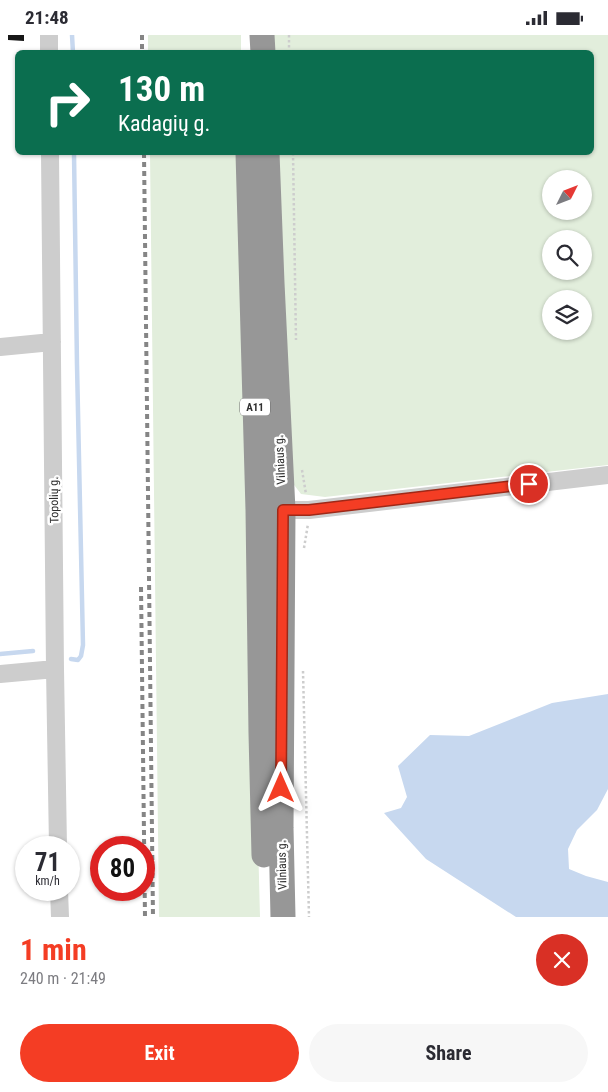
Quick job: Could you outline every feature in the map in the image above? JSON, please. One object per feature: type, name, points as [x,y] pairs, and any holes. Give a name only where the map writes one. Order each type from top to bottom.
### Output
[{"type":"highway","points":[[246,35],[246,50]]},
{"type":"highway","points":[[262,35],[263,50]]},
{"type":"highway","name":"Vilniaus g.","points":[[248,155],[258,510],[266,917]]},
{"type":"highway","name":"Vilniaus g.","points":[[267,155],[283,510],[281,828],[283,917]]},
{"type":"street","points":[[49,35],[49,50]]},
{"type":"street","name":"Topolių g.","points":[[50,155],[58,836]]},
{"type":"street","points":[[0,347],[52,342]]},
{"type":"street","points":[[258,510],[309,510],[608,475]]},
{"type":"street","points":[[0,674],[55,669]]},
{"type":"street","points":[[59,901],[60,917]]},
{"type":"path","points":[[289,35],[290,50]]},
{"type":"green space","points":[[148,35],[241,35],[241,50],[148,50]]},
{"type":"green space","points":[[272,35],[608,35],[608,465],[325,497],[301,494],[288,477],[276,155],[594,155],[594,50],[273,50]]},
{"type":"green space","points":[[150,155],[243,155],[260,917],[159,917]]},
{"type":"water","points":[[608,694],[608,789],[597,810],[577,830],[568,849],[569,869],[608,882],[608,917],[516,917],[426,859],[384,813],[401,808],[407,797],[398,766],[430,735],[469,736],[552,703]]},
{"type":"building","points":[[8,35],[24,35],[24,41],[8,40]]},
{"type":"waterway","points":[[72,35],[73,50]]},
{"type":"waterway","points":[[71,659],[78,660],[81,656],[83,645],[74,155]]},
{"type":"waterway","points":[[0,654],[33,651]]},
{"type":"railway","points":[[142,35],[142,50]]},
{"type":"railway","points":[[144,155],[153,917]]},
{"type":"railway","points":[[141,587],[145,917]]},
{"type":"route","points":[[281,788],[283,510],[309,510],[529,484]]}]
